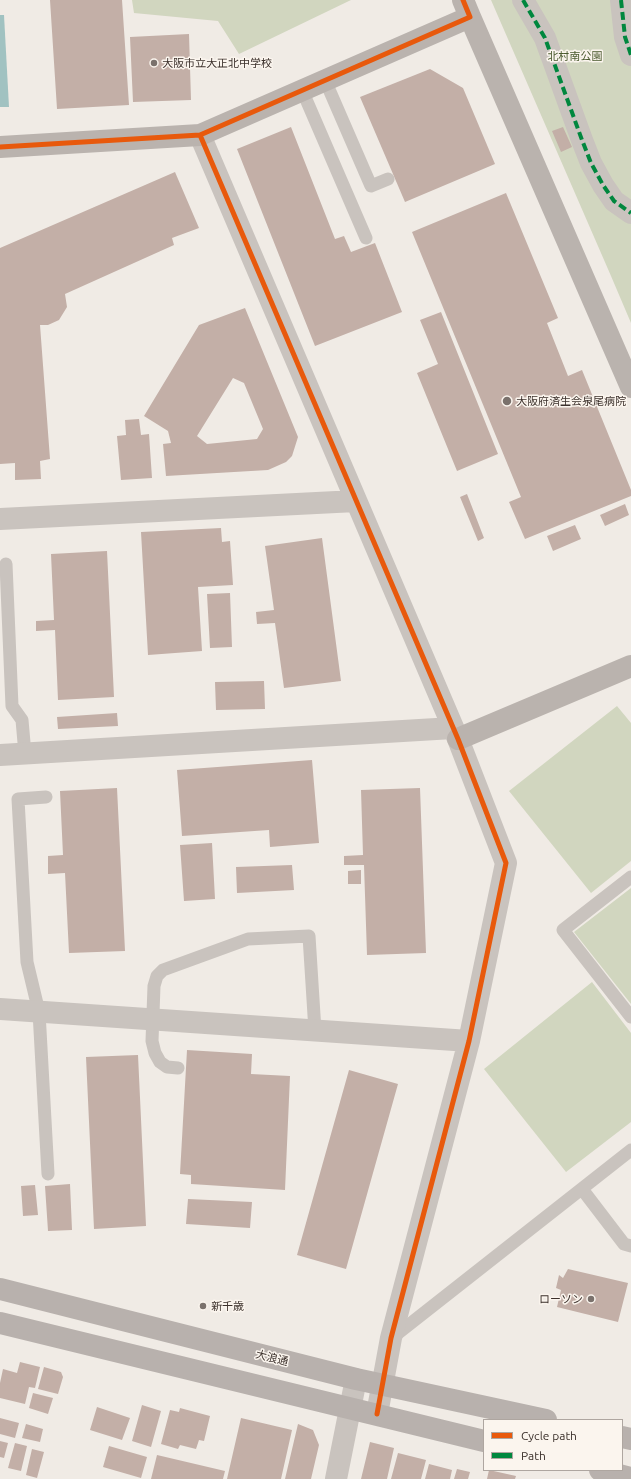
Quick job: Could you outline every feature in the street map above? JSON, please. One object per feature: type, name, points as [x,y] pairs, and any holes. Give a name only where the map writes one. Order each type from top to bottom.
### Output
[{"type":"main road","name":"大浪通","points":[[0,1289],[356,1379],[541,1419]]},
{"type":"main road","points":[[0,1323],[483,1441]]},
{"type":"main road","points":[[604,1471],[631,1478]]},
{"type":"street","points":[[523,0],[545,38],[591,163],[614,201],[631,213]]},
{"type":"street","points":[[621,0],[625,37],[631,55]]},
{"type":"street","points":[[0,147],[200,135],[325,80],[466,8],[631,387]]},
{"type":"street","points":[[200,135],[456,734],[506,863],[469,1041],[391,1338],[377,1414]]},
{"type":"street","points":[[0,519],[356,501]]},
{"type":"street","points":[[0,755],[456,734],[631,666]]},
{"type":"street","points":[[0,1009],[469,1041]]},
{"type":"street","points":[[336,1479],[356,1379]]},
{"type":"lane","points":[[325,80],[371,186],[388,179]]},
{"type":"lane","points":[[302,90],[366,238]]},
{"type":"lane","points":[[6,564],[12,706],[22,720],[25,754]]},
{"type":"lane","points":[[46,797],[18,800],[27,962],[39,1012],[48,1174]]},
{"type":"lane","points":[[631,877],[563,930],[631,1018]]},
{"type":"lane","points":[[178,1068],[167,1067],[160,1062],[155,1053],[152,1041],[154,986],[157,976],[163,970],[248,939],[309,936],[315,1031]]},
{"type":"lane","points":[[391,1338],[631,1150]]},
{"type":"lane","points":[[582,1189],[624,1244],[631,1246]]},
{"type":"green space","points":[[132,0],[351,0],[239,54],[218,21],[134,13]]},
{"type":"green space","name":"北村南公園","points":[[491,0],[631,0],[631,323],[611,276]]},
{"type":"green space","points":[[617,706],[631,723],[631,861],[591,893],[509,791]]},
{"type":"green space","points":[[631,888],[631,1004],[574,932]]},
{"type":"green space","points":[[592,982],[631,1033],[631,1122],[566,1172],[484,1069]]},
{"type":"water","points":[[0,15],[4,15],[9,107],[0,107]]},
{"type":"building","points":[[50,0],[122,0],[129,105],[57,109]]},
{"type":"building","points":[[189,34],[191,100],[133,102],[130,37]]},
{"type":"building","points":[[430,69],[463,88],[495,164],[405,202],[360,97]]},
{"type":"building","points":[[291,127],[335,239],[344,236],[351,252],[375,243],[402,312],[315,346],[237,149]]},
{"type":"building","points":[[563,127],[572,147],[561,152],[552,131]]},
{"type":"building","points":[[175,172],[199,228],[172,238],[174,245],[65,294],[67,307],[59,320],[48,325],[40,325],[50,459],[40,461],[41,479],[15,480],[15,463],[0,464],[0,248]]},
{"type":"building","points":[[506,193],[558,318],[547,323],[568,376],[582,370],[631,490],[631,496],[525,539],[509,502],[521,497],[412,232]]},
{"type":"building","points":[[245,308],[298,437],[292,456],[286,462],[268,470],[166,476],[163,444],[171,443],[168,431],[144,416],[199,325]],"holes":[[[233,378],[244,383],[263,429],[257,439],[207,444],[197,436]]]},
{"type":"building","points":[[441,312],[498,454],[457,471],[417,373],[438,364],[420,320]]},
{"type":"building","points":[[139,419],[141,435],[149,434],[152,478],[121,480],[117,436],[126,435],[125,420]]},
{"type":"building","points":[[467,494],[484,538],[478,541],[460,497]]},
{"type":"building","points":[[625,504],[629,515],[605,526],[600,515]]},
{"type":"building","points":[[575,525],[581,539],[553,551],[547,536]]},
{"type":"building","points":[[221,528],[222,542],[230,541],[233,585],[198,587],[202,651],[148,655],[141,532]]},
{"type":"building","points":[[322,538],[341,681],[284,688],[275,623],[257,624],[256,612],[274,610],[265,546]]},
{"type":"building","points":[[107,551],[114,697],[58,700],[55,630],[36,631],[36,621],[54,620],[51,554]]},
{"type":"building","points":[[230,593],[232,647],[210,648],[207,594]]},
{"type":"building","points":[[264,681],[265,709],[216,710],[215,682]]},
{"type":"building","points":[[117,713],[118,726],[58,729],[57,717]]},
{"type":"building","points":[[312,760],[319,843],[270,847],[269,830],[182,836],[177,770]]},
{"type":"building","points":[[117,788],[125,951],[69,953],[65,873],[48,874],[48,856],[63,855],[60,791]]},
{"type":"building","points":[[420,788],[426,953],[367,955],[364,865],[344,865],[344,856],[363,855],[361,790]]},
{"type":"building","points":[[212,843],[215,899],[184,901],[180,845]]},
{"type":"building","points":[[292,865],[294,890],[237,893],[236,867]]},
{"type":"building","points":[[361,870],[361,884],[348,884],[348,871]]},
{"type":"building","points":[[187,1050],[252,1054],[251,1074],[290,1076],[285,1190],[191,1184],[191,1175],[180,1174]]},
{"type":"building","points":[[138,1055],[146,1226],[94,1229],[86,1057]]},
{"type":"building","points":[[349,1070],[398,1084],[346,1269],[297,1255]]},
{"type":"building","points":[[70,1184],[72,1230],[48,1231],[45,1186]]},
{"type":"building","points":[[35,1185],[38,1215],[23,1216],[21,1186]]},
{"type":"building","points":[[188,1199],[252,1202],[250,1228],[186,1224]]},
{"type":"building","name":"ローソン","points":[[568,1269],[628,1283],[618,1322],[557,1307],[561,1290],[556,1288],[559,1275],[563,1278]]},
{"type":"building","points":[[20,1362],[40,1367],[35,1388],[29,1387],[25,1404],[0,1398],[0,1383],[3,1369],[17,1373]]},
{"type":"building","points":[[44,1367],[61,1372],[63,1377],[58,1394],[38,1389]]},
{"type":"building","points":[[33,1393],[53,1398],[48,1414],[29,1408]]},
{"type":"building","points":[[142,1405],[161,1411],[151,1447],[132,1441]]},
{"type":"building","points":[[97,1407],[130,1418],[122,1440],[90,1430]]},
{"type":"building","points":[[180,1408],[210,1416],[204,1441],[199,1440],[196,1449],[180,1445],[178,1449],[161,1444],[170,1410],[179,1412]]},
{"type":"building","points":[[0,1418],[19,1423],[15,1438],[0,1434]]},
{"type":"building","points":[[241,1418],[292,1430],[281,1479],[227,1479]]},
{"type":"building","points":[[26,1424],[43,1429],[40,1442],[22,1438]]},
{"type":"building","points":[[298,1424],[313,1430],[319,1445],[311,1479],[285,1479]]},
{"type":"building","points":[[0,1441],[8,1443],[4,1458],[0,1457]]},
{"type":"building","points":[[370,1442],[394,1448],[387,1479],[361,1479]]},
{"type":"building","points":[[15,1443],[27,1446],[21,1471],[8,1468]]},
{"type":"building","points":[[109,1446],[147,1457],[141,1478],[103,1467]]},
{"type":"building","points":[[32,1449],[44,1452],[37,1478],[26,1475]]},
{"type":"building","points":[[398,1453],[426,1460],[421,1479],[391,1479]]},
{"type":"building","points":[[157,1455],[225,1471],[223,1479],[151,1479]]},
{"type":"building","points":[[429,1464],[452,1470],[450,1479],[425,1479]]},
{"type":"building","points":[[457,1469],[470,1472],[468,1479],[454,1479]]},
{"type":"building","points":[[489,1471],[516,1476],[515,1479],[487,1479]]},
{"type":"marked path","points":[[523,0],[545,38],[591,163],[614,201],[631,213]]},
{"type":"marked path","points":[[621,0],[625,37],[631,55]]},
{"type":"cycle path","points":[[0,147],[200,135],[470,17],[463,0]]},
{"type":"cycle path","points":[[200,135],[458,739],[506,863],[469,1041],[391,1338],[377,1414]]},
{"type":"place","name":"大阪市立大正北中学校","points":[[154,63]]},
{"type":"place","name":"大阪府済生会泉尾病院","points":[[507,401]]},
{"type":"place","name":"ローソン","points":[[591,1299]]},
{"type":"place","name":"新千歳","points":[[203,1306]]}]
